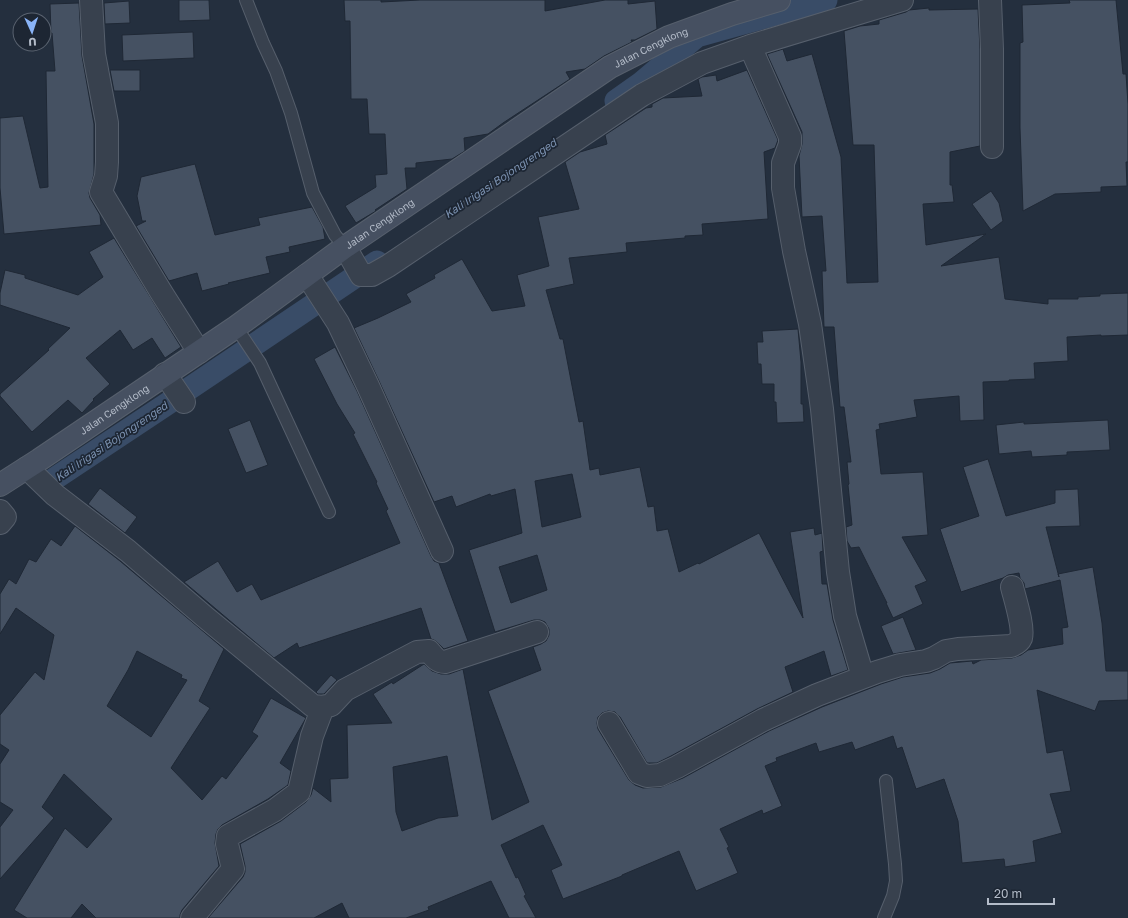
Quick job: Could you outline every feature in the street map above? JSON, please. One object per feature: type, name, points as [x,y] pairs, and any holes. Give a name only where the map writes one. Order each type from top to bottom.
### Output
[{"type":"main road","name":"Jalan Cengklong","points":[[0,485],[199,352],[237,329],[316,290],[347,250],[610,67],[669,37],[732,14],[779,0]]},
{"type":"street","points":[[91,0],[94,54],[107,123],[106,176],[101,192],[199,352]]},
{"type":"street","points":[[347,250],[361,275],[372,275],[388,266],[642,95],[702,63],[750,46],[902,0]]},
{"type":"street","points":[[990,0],[992,49],[992,147]]},
{"type":"street","points":[[750,46],[790,137],[790,144],[783,163],[782,188],[810,324],[822,409],[839,579],[845,616],[863,677]]},
{"type":"street","points":[[316,290],[338,323],[368,386],[442,552]]},
{"type":"street","points":[[165,374],[184,402]]},
{"type":"street","points":[[27,468],[55,495],[128,551],[313,706],[323,707],[331,705],[345,690],[416,652],[429,651],[435,659],[440,662],[445,662],[537,632]]},
{"type":"street","points":[[609,723],[639,773],[647,776],[660,775],[763,720],[817,695],[863,677],[900,665],[926,661],[946,651],[1011,646],[1017,643],[1021,638],[1021,626],[1012,587]]},
{"type":"street","points":[[192,918],[233,869],[227,844],[228,836],[275,810],[299,792],[312,736],[323,707]]},
{"type":"lane","points":[[246,0],[276,71],[291,112],[313,193],[335,235],[347,250]]},
{"type":"lane","points":[[237,329],[255,358],[260,363],[329,512]]},
{"type":"lane","points":[[884,918],[893,896],[896,881],[886,781]]},
{"type":"building","points":[[179,0],[209,0],[210,20],[179,21]]},
{"type":"building","points":[[344,0],[381,0],[381,2],[420,0],[545,0],[545,11],[605,0],[628,0],[628,4],[655,1],[657,29],[635,40],[631,40],[632,42],[604,56],[585,69],[566,72],[570,79],[488,134],[464,138],[465,151],[452,159],[416,163],[416,168],[405,168],[407,189],[356,223],[345,206],[376,187],[375,175],[387,174],[385,134],[369,134],[367,99],[351,99],[350,21],[345,21]]},
{"type":"building","points":[[1069,0],[1116,0],[1123,74],[1126,74],[1128,104],[1128,162],[1126,162],[1127,186],[1101,187],[1101,192],[1055,194],[1023,211],[1020,128],[1020,43],[1023,42],[1022,5],[1070,3]]},
{"type":"building","points":[[129,1],[130,23],[105,24],[104,3]]},
{"type":"building","points":[[79,3],[82,56],[94,124],[94,174],[89,193],[90,198],[100,215],[101,225],[4,234],[0,188],[0,118],[23,116],[40,188],[48,187],[46,71],[55,71],[52,12],[50,12],[50,4]]},
{"type":"building","points":[[929,8],[929,10],[978,9],[980,49],[980,146],[950,152],[950,185],[952,185],[954,202],[923,204],[926,245],[986,234],[941,266],[999,257],[1005,299],[1048,304],[1048,299],[1078,299],[1078,297],[1100,296],[1100,294],[1128,293],[1128,335],[1067,337],[1068,361],[1034,363],[1035,379],[983,382],[984,420],[960,421],[959,396],[914,400],[917,417],[879,424],[880,429],[876,430],[881,474],[923,472],[928,535],[902,537],[927,581],[915,586],[923,604],[893,618],[859,547],[851,548],[847,541],[846,527],[852,525],[847,462],[851,462],[844,407],[840,407],[834,327],[824,327],[822,271],[826,271],[822,216],[802,217],[799,156],[802,144],[802,132],[767,54],[783,49],[787,61],[812,54],[841,157],[847,283],[878,282],[874,145],[853,145],[844,31],[860,26],[879,24],[879,20],[909,10]]},
{"type":"building","points":[[193,32],[194,58],[123,61],[122,35]]},
{"type":"building","points":[[110,70],[140,70],[140,91],[114,91]]},
{"type":"building","points":[[747,70],[778,140],[775,148],[764,152],[768,219],[702,224],[703,235],[626,243],[627,252],[569,258],[574,284],[546,290],[560,339],[563,339],[579,422],[583,421],[590,470],[599,468],[600,475],[640,467],[648,507],[654,506],[657,531],[668,529],[679,572],[698,563],[699,564],[759,533],[803,618],[790,532],[814,528],[815,535],[822,533],[823,551],[820,552],[822,584],[827,584],[833,620],[848,670],[831,676],[824,651],[785,667],[793,692],[757,709],[657,763],[647,763],[620,717],[615,712],[608,711],[602,713],[598,717],[598,729],[629,780],[635,785],[643,788],[661,787],[683,778],[769,731],[822,707],[881,684],[903,677],[930,673],[950,663],[972,661],[973,664],[981,660],[1012,658],[1021,655],[1028,650],[1063,644],[1062,628],[1068,627],[1060,580],[1025,589],[1019,573],[1008,575],[961,592],[940,529],[979,516],[963,467],[988,459],[1006,516],[1055,503],[1055,490],[1078,489],[1080,526],[1046,527],[1058,574],[1093,567],[1102,623],[1106,671],[1128,671],[1128,700],[1099,701],[1095,711],[1037,690],[1047,753],[1063,750],[1071,791],[1050,794],[1062,833],[1033,841],[1036,862],[1005,867],[1004,859],[962,863],[958,821],[944,779],[916,789],[902,747],[897,749],[893,736],[855,750],[852,742],[819,752],[816,743],[776,758],[777,761],[765,766],[782,806],[763,814],[762,810],[720,829],[729,847],[727,848],[738,873],[696,891],[679,851],[622,876],[563,899],[551,870],[562,865],[543,825],[501,845],[516,878],[518,877],[526,895],[524,896],[536,918],[509,918],[491,881],[428,907],[429,910],[406,918],[349,918],[342,903],[314,918],[208,918],[243,877],[245,866],[240,844],[281,821],[306,802],[311,795],[313,788],[331,802],[330,779],[348,778],[347,725],[392,723],[373,694],[392,682],[393,684],[424,664],[432,671],[441,674],[449,674],[463,669],[492,820],[529,802],[488,691],[541,670],[533,647],[546,641],[549,635],[549,629],[545,622],[534,620],[495,632],[469,550],[522,533],[515,489],[491,496],[490,494],[456,507],[452,496],[434,502],[354,328],[411,302],[406,294],[435,278],[434,275],[462,259],[492,311],[525,306],[517,275],[549,266],[538,217],[579,209],[565,162],[580,152],[607,144],[605,135],[646,108],[652,107],[652,104],[663,98],[702,96],[698,79],[716,75],[717,81]],"holes":[[[572,474],[581,517],[542,527],[535,481]],[[537,555],[547,590],[511,603],[499,567]],[[447,756],[458,816],[438,818],[402,831],[396,812],[393,767]]]},
{"type":"building","points":[[195,164],[215,235],[260,225],[258,218],[312,207],[323,227],[325,239],[289,247],[290,252],[266,257],[270,273],[202,291],[197,273],[169,281],[136,226],[146,221],[142,221],[137,196],[141,177]]},
{"type":"building","points":[[991,191],[999,203],[1003,221],[991,230],[972,204]]},
{"type":"building","points":[[114,238],[181,347],[165,358],[152,338],[133,350],[120,330],[86,358],[110,384],[93,399],[94,400],[82,413],[68,400],[32,432],[0,396],[0,394],[49,350],[48,349],[70,328],[0,305],[0,293],[5,270],[25,275],[25,278],[78,295],[103,277],[89,252]]},
{"type":"building","points":[[798,329],[801,362],[801,404],[803,404],[804,422],[777,423],[776,402],[774,402],[774,384],[762,384],[761,364],[758,364],[757,342],[763,342],[762,331]]},
{"type":"building","points":[[335,347],[357,391],[431,556],[434,561],[439,563],[468,641],[444,649],[431,639],[421,608],[299,648],[297,643],[274,658],[184,582],[218,561],[237,592],[252,584],[261,600],[400,543],[386,511],[388,509],[376,483],[377,482],[353,434],[355,433],[337,404],[314,359]]},
{"type":"building","points":[[250,420],[268,465],[246,473],[228,429]]},
{"type":"building","points":[[1108,420],[1110,450],[1067,452],[1067,455],[1032,457],[1031,451],[999,454],[996,425],[1024,422],[1024,424]]},
{"type":"building","points":[[100,488],[137,517],[125,533],[88,504]]},
{"type":"building","points":[[75,526],[120,561],[224,649],[199,701],[210,708],[171,768],[202,800],[222,776],[226,779],[258,736],[252,732],[271,698],[306,718],[280,763],[291,771],[288,785],[268,799],[222,825],[218,829],[215,843],[219,866],[182,910],[180,918],[96,918],[82,904],[71,918],[27,918],[14,910],[65,828],[87,848],[112,819],[64,774],[42,807],[54,818],[0,879],[0,827],[13,810],[0,802],[0,764],[9,750],[0,744],[0,715],[35,672],[44,680],[54,635],[16,608],[0,634],[0,594],[9,579],[16,584],[29,559],[36,562],[51,539],[61,546]],"holes":[[[137,651],[182,675],[181,678],[187,680],[151,737],[107,706]]]},
{"type":"building","points":[[903,617],[916,650],[893,654],[881,626]]},
{"type":"building","points":[[331,675],[337,680],[324,694],[318,694],[316,692]]},
{"type":"waterway","name":"Kali Irigasi Bojongrenged","points":[[616,101],[640,84],[697,36],[826,0]]},
{"type":"waterway","name":"Kali Irigasi Bojongrenged","points":[[187,390],[377,262]]},
{"type":"waterway","name":"Kali Irigasi Bojongrenged","points":[[48,483],[173,400]]}]
